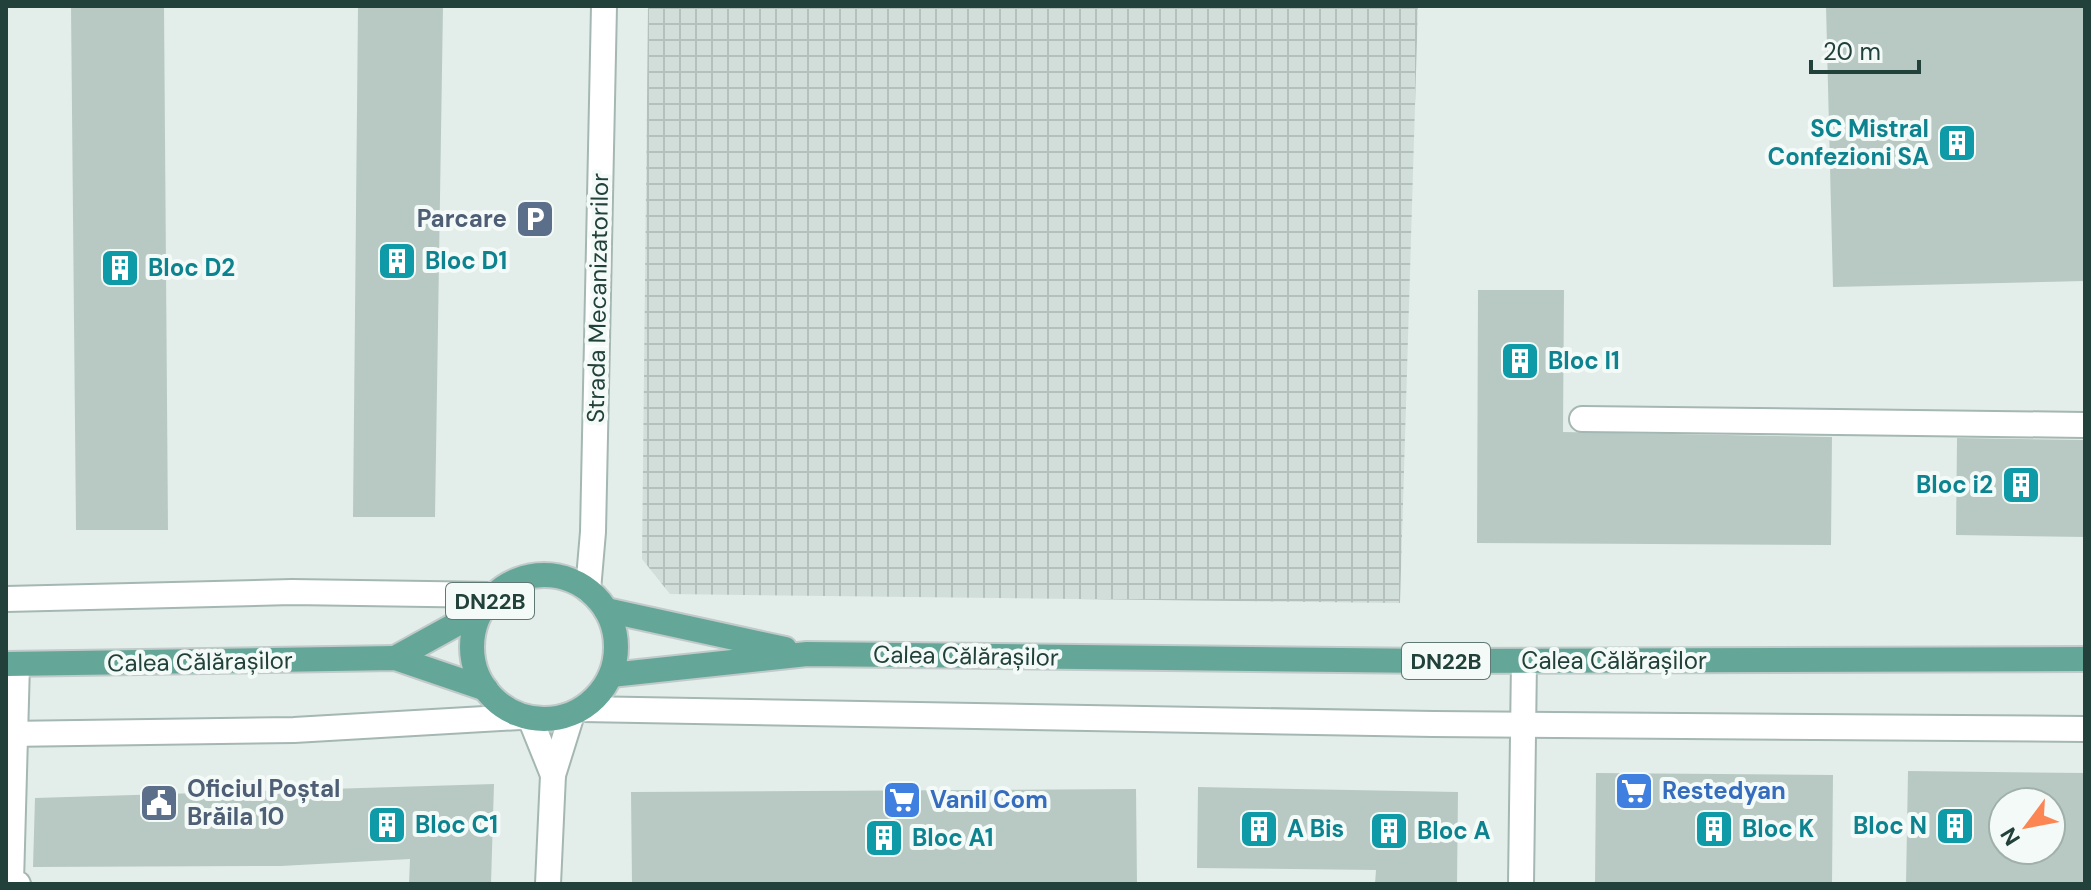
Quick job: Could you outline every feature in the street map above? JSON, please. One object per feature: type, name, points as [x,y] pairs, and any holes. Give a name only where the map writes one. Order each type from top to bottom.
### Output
[{"type":"main road","name":"DN22B","points":[[525,718],[495,700],[486,689],[476,670],[472,650],[475,629],[489,602],[511,583],[540,576],[570,580],[588,590],[606,610],[614,631],[616,653],[611,675]]},
{"type":"main road","name":"Calea Călărașilor","points":[[395,658],[489,602]]},
{"type":"main road","name":"Calea Călărașilor","points":[[606,610],[807,654]]},
{"type":"main road","name":"Calea Călărașilor","points":[[611,675],[807,654],[1524,661],[2085,659]]},
{"type":"main road","name":"Calea Călărașilor","points":[[11,664],[395,658],[486,689]]},
{"type":"main road","points":[[525,718],[558,718],[577,711],[599,694],[611,675]]},
{"type":"street","name":"Strada Mecanizatorilor","points":[[588,590],[593,532],[604,6]]},
{"type":"street","points":[[1582,419],[2085,425]]},
{"type":"street","points":[[6,599],[292,592],[489,602]]},
{"type":"street","points":[[1521,884],[1524,661]]},
{"type":"street","points":[[11,664],[13,883]]},
{"type":"street","points":[[548,884],[553,775],[577,711],[1523,725],[2085,729]]},
{"type":"street","points":[[10,734],[294,730],[525,718],[553,775]]},
{"type":"shaded area","points":[[648,6],[1418,6],[1400,603],[670,594],[642,559]]},
{"type":"building","name":"Bloc D2","points":[[71,6],[164,6],[168,530],[76,530]]},
{"type":"building","name":"Bloc D1","points":[[358,6],[443,6],[435,517],[353,517]]},
{"type":"building","name":"SC Mistral Confezioni SA","points":[[1826,6],[2085,6],[2085,281],[1833,287]]},
{"type":"building","name":"Bloc I1","points":[[1478,290],[1564,290],[1563,432],[1832,437],[1831,545],[1477,543]]},
{"type":"building","name":"Bloc i2","points":[[1957,438],[2085,440],[2085,537],[1956,535]]},
{"type":"building","name":"Bloc N","points":[[1908,771],[2085,773],[2085,884],[1906,884]]},
{"type":"building","name":"Bloc K","points":[[1596,773],[1833,775],[1832,884],[1595,884]]},
{"type":"building","points":[[494,784],[491,884],[409,884],[410,859],[281,866],[33,867],[35,798]]},
{"type":"building","points":[[1198,787],[1458,792],[1457,884],[1375,884],[1376,870],[1197,868]]},
{"type":"building","name":"Bloc A1","points":[[1136,789],[1137,884],[632,884],[631,792]]},
{"type":"place","name":"SC Mistral Confezioni SA","points":[[1957,143]]},
{"type":"place","name":"Parcare","points":[[535,219]]},
{"type":"place","name":"Bloc D1","points":[[397,261]]},
{"type":"place","name":"Bloc D2","points":[[120,268]]},
{"type":"place","name":"Bloc I1","points":[[1520,361]]},
{"type":"place","name":"Bloc i2","points":[[2021,485]]},
{"type":"place","name":"Restedyan","points":[[1634,791]]},
{"type":"place","name":"Vanil Com","points":[[902,800]]},
{"type":"place","name":"Oficiul Poștal Brăila 10","points":[[159,803]]},
{"type":"place","name":"Bloc C1","points":[[387,825]]},
{"type":"place","name":"Bloc N","points":[[1955,826]]},
{"type":"place","name":"A Bis","points":[[1259,829]]},
{"type":"place","name":"Bloc K","points":[[1714,829]]},
{"type":"place","name":"Bloc A","points":[[1389,831]]},
{"type":"place","name":"Bloc A1","points":[[884,838]]}]
